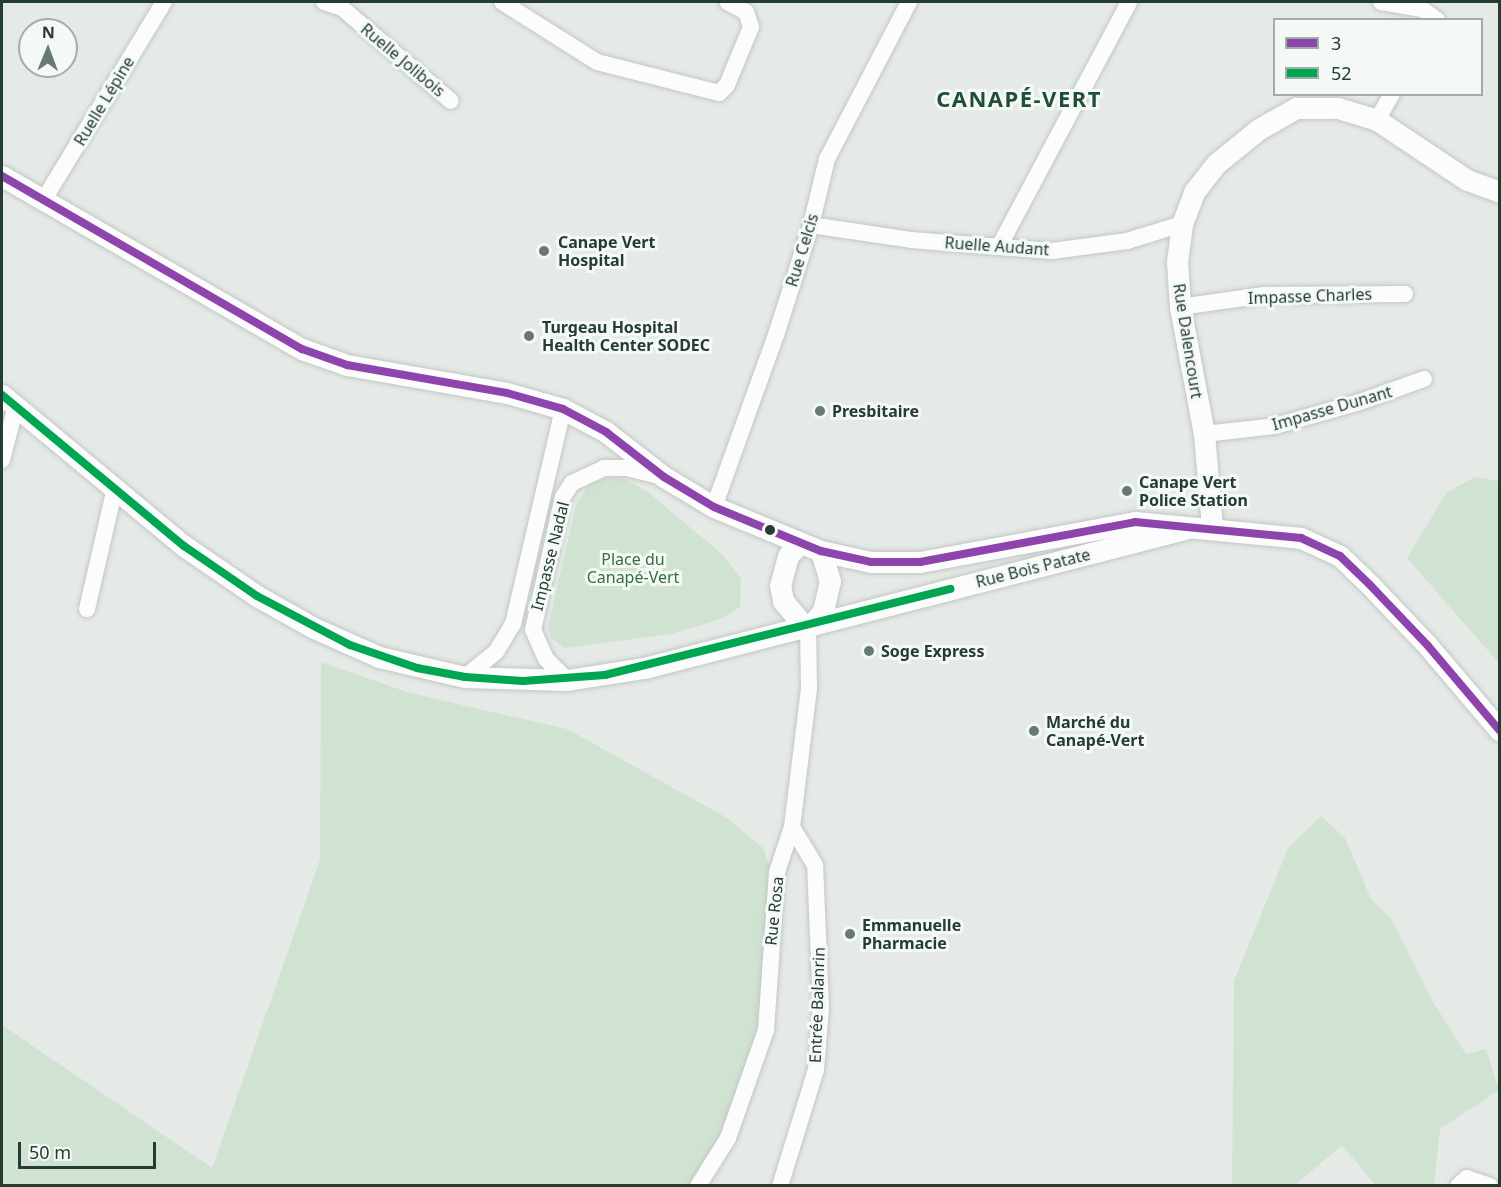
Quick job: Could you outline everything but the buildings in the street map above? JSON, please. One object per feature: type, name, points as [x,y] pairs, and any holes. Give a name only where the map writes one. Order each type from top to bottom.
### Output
[{"type":"street","name":"Ruelle Lépine","points":[[43,201],[164,2]]},
{"type":"street","name":"Ruelle Jolibois","points":[[324,2],[343,5],[451,101]]},
{"type":"street","points":[[502,2],[597,62],[719,93],[727,85],[751,27],[746,12],[727,2]]},
{"type":"street","name":"Rue Celcis","points":[[714,507],[811,225],[827,159],[909,2]]},
{"type":"street","points":[[1000,245],[1129,2]]},
{"type":"street","points":[[1381,2],[1422,9],[1434,18]]},
{"type":"street","points":[[1377,120],[1391,96]]},
{"type":"street","name":"Rue Dalencourt","points":[[1212,528],[1204,434],[1180,307],[1177,261],[1182,224],[1194,192],[1217,163],[1258,129],[1296,108],[1338,108],[1377,120],[1451,171],[1500,192]]},
{"type":"street","points":[[2,176],[256,326],[315,354],[347,365],[507,393],[563,409],[606,432],[664,477],[714,507],[821,551],[871,562],[920,561],[1135,522],[1301,538],[1340,556],[1428,646],[1500,731]]},
{"type":"street","name":"Ruelle Audant","points":[[811,225],[911,240],[1000,245],[1052,251],[1126,241],[1182,224]]},
{"type":"street","name":"Impasse Charles","points":[[1180,307],[1264,295],[1405,294]]},
{"type":"street","name":"Impasse Dunant","points":[[1204,434],[1275,426],[1360,402],[1424,379]]},
{"type":"street","points":[[2,460],[9,401]]},
{"type":"street","name":"Rue Bois Patate","points":[[9,401],[184,546],[288,615],[379,657],[465,677],[567,680],[644,668],[1189,528]]},
{"type":"street","name":"Impasse Nadal","points":[[465,677],[496,652],[513,624],[563,409]]},
{"type":"street","name":"Impasse Nadal","points":[[567,680],[546,660],[533,630],[563,497],[572,483],[604,468],[627,468],[664,477]]},
{"type":"street","points":[[87,609],[115,488]]},
{"type":"street","points":[[800,544],[788,556],[780,585],[787,608],[808,625],[829,596],[830,581],[821,551]]},
{"type":"street","name":"Rue Rosa","points":[[698,1185],[728,1138],[766,1030],[774,896],[792,827],[809,688],[808,625]]},
{"type":"street","name":"Entrée Balanrin","points":[[780,1185],[795,1148],[816,1070],[820,1007],[815,865],[792,827]]},
{"type":"street","points":[[1458,1185],[1467,1178],[1490,1185]]},
{"type":"green space","points":[[1475,477],[1499,481],[1499,663],[1407,558],[1447,492]]},
{"type":"green space","name":"Place du Canapé-Vert","points":[[606,478],[626,479],[649,493],[723,555],[741,579],[740,607],[721,619],[671,634],[564,648],[552,639],[548,627],[577,502],[590,484]]},
{"type":"green space","points":[[321,662],[410,693],[567,729],[727,818],[763,848],[782,902],[750,1099],[694,1185],[2,1185],[2,1025],[212,1168],[320,860]]},
{"type":"green space","points":[[1321,816],[1345,838],[1371,899],[1392,920],[1433,1002],[1466,1054],[1486,1049],[1499,1090],[1440,1129],[1434,1185],[1375,1185],[1342,1145],[1295,1185],[1232,1185],[1234,981],[1288,848]]},
{"type":"transit line","name":"3","points":[[2,176],[302,349],[347,365],[507,393],[563,409],[606,432],[664,477],[714,507],[821,551],[871,562],[920,562],[1135,522],[1301,538],[1340,556],[1370,585],[1428,646],[1500,731]]},
{"type":"transit line","name":"52","points":[[2,395],[184,546],[257,596],[350,645],[417,668],[465,677],[523,681],[605,675],[950,589]]},
{"type":"place","name":"Canape Vert Hospital","points":[[544,251]]},
{"type":"place","name":"Turgeau Hospital Health Center SODEC","points":[[529,336]]},
{"type":"place","name":"Presbitaire","points":[[820,411]]},
{"type":"place","name":"Canape Vert Police Station","points":[[1127,491]]},
{"type":"place","name":"Soge Express","points":[[869,651]]},
{"type":"place","name":"Marché du Canapé-Vert","points":[[1034,731]]},
{"type":"place","name":"Emmanuelle Pharmacie","points":[[850,934]]},
{"type":"district","name":"CANAPÉ-VERT","points":[[1019,99]]}]
